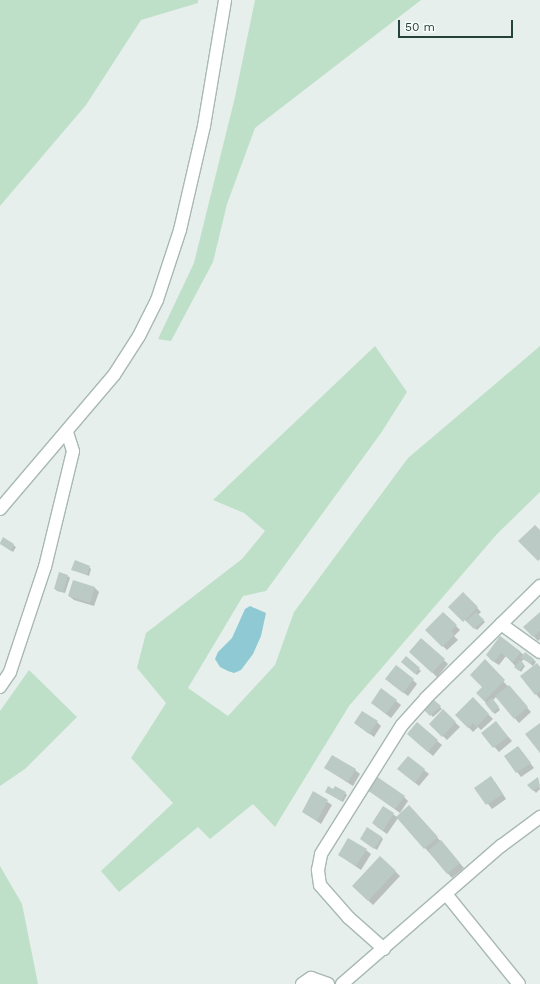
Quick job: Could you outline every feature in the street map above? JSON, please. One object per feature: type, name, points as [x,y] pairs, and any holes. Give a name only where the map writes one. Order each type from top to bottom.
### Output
[{"type":"street","points":[[0,509],[114,375],[139,336],[157,300],[180,230],[200,141],[225,0]]},
{"type":"street","points":[[0,687],[10,672],[45,567],[73,450],[67,432]]},
{"type":"street","points":[[384,949],[349,918],[320,885],[318,870],[321,854],[402,725],[540,586]]},
{"type":"street","points":[[501,624],[540,652]]},
{"type":"street","points":[[342,984],[446,894],[540,816]]},
{"type":"street","points":[[446,894],[519,984]]},
{"type":"street","points":[[302,984],[311,978],[328,984]]},
{"type":"green space","points":[[0,0],[198,0],[198,3],[141,20],[86,105],[0,206]]},
{"type":"green space","points":[[255,0],[421,0],[255,128],[227,204],[213,262],[171,341],[158,339],[194,263],[235,97]]},
{"type":"green space","points":[[375,346],[407,392],[381,433],[266,591],[243,596],[188,688],[228,716],[275,665],[294,612],[408,458],[540,346],[540,492],[497,534],[349,706],[275,827],[253,804],[210,839],[198,827],[119,892],[101,871],[173,803],[131,758],[166,703],[137,668],[146,633],[242,559],[265,531],[244,513],[213,500]]},
{"type":"green space","points":[[29,670],[77,717],[25,769],[0,786],[0,711]]},
{"type":"green space","points":[[0,866],[22,904],[38,984],[0,984]]},
{"type":"water","points":[[250,606],[266,613],[261,636],[253,654],[241,670],[234,673],[220,667],[215,659],[218,652],[232,638],[245,609]]},
{"type":"building","points":[[535,525],[540,530],[540,559],[538,561],[518,541]]},
{"type":"building","points":[[3,537],[14,544],[11,551],[0,544]]},
{"type":"building","points":[[75,560],[90,566],[87,575],[71,570]]},
{"type":"building","points":[[59,572],[68,575],[63,592],[54,589]]},
{"type":"building","points":[[73,580],[95,587],[90,603],[68,596]]},
{"type":"building","points":[[463,592],[478,607],[463,622],[448,607]]},
{"type":"building","points":[[443,612],[457,625],[451,631],[454,635],[442,647],[425,630]]},
{"type":"building","points":[[476,612],[484,620],[474,629],[466,621]]},
{"type":"building","points":[[540,612],[540,631],[533,637],[523,627]]},
{"type":"building","points":[[500,636],[521,652],[513,662],[501,653],[494,662],[486,655]]},
{"type":"building","points":[[421,638],[445,659],[432,673],[409,652]]},
{"type":"building","points":[[525,652],[534,659],[531,664],[521,658]]},
{"type":"building","points":[[406,656],[420,668],[415,674],[401,662]]},
{"type":"building","points":[[485,659],[505,680],[484,701],[476,693],[482,687],[470,675]]},
{"type":"building","points":[[520,660],[524,664],[519,671],[514,667]]},
{"type":"building","points":[[537,663],[540,667],[540,691],[535,695],[520,676]]},
{"type":"building","points":[[396,665],[414,679],[403,693],[385,679]]},
{"type":"building","points":[[509,685],[528,707],[514,719],[495,696]]},
{"type":"building","points":[[381,688],[397,700],[386,714],[371,703]]},
{"type":"building","points":[[473,697],[489,714],[476,727],[473,723],[468,728],[455,715]]},
{"type":"building","points":[[492,698],[499,707],[493,713],[485,703]]},
{"type":"building","points":[[434,700],[441,706],[430,716],[424,710]]},
{"type":"building","points":[[443,709],[456,722],[442,737],[429,724]]},
{"type":"building","points":[[362,711],[378,721],[369,734],[354,723]]},
{"type":"building","points":[[496,721],[508,737],[493,748],[481,733]]},
{"type":"building","points":[[417,722],[438,740],[428,752],[407,734]]},
{"type":"building","points":[[540,723],[540,753],[525,734]]},
{"type":"building","points":[[518,746],[531,763],[516,773],[504,756]]},
{"type":"building","points":[[332,755],[356,769],[348,782],[324,768]]},
{"type":"building","points":[[408,756],[425,769],[415,783],[397,769]]},
{"type":"building","points":[[376,776],[405,796],[395,809],[367,790]]},
{"type":"building","points":[[491,776],[503,794],[486,805],[474,788]]},
{"type":"building","points":[[538,777],[540,786],[533,791],[527,785]]},
{"type":"building","points":[[328,786],[333,789],[335,786],[346,792],[341,801],[325,792]]},
{"type":"building","points":[[313,791],[328,800],[317,821],[302,812]]},
{"type":"building","points":[[409,805],[438,837],[424,849],[396,817]]},
{"type":"building","points":[[383,806],[394,813],[383,831],[372,823]]},
{"type":"building","points":[[367,827],[382,837],[374,849],[360,839]]},
{"type":"building","points":[[348,838],[367,849],[356,866],[338,855]]},
{"type":"building","points":[[441,840],[460,863],[447,874],[428,851]]},
{"type":"building","points":[[380,856],[396,871],[368,901],[352,886]]}]
